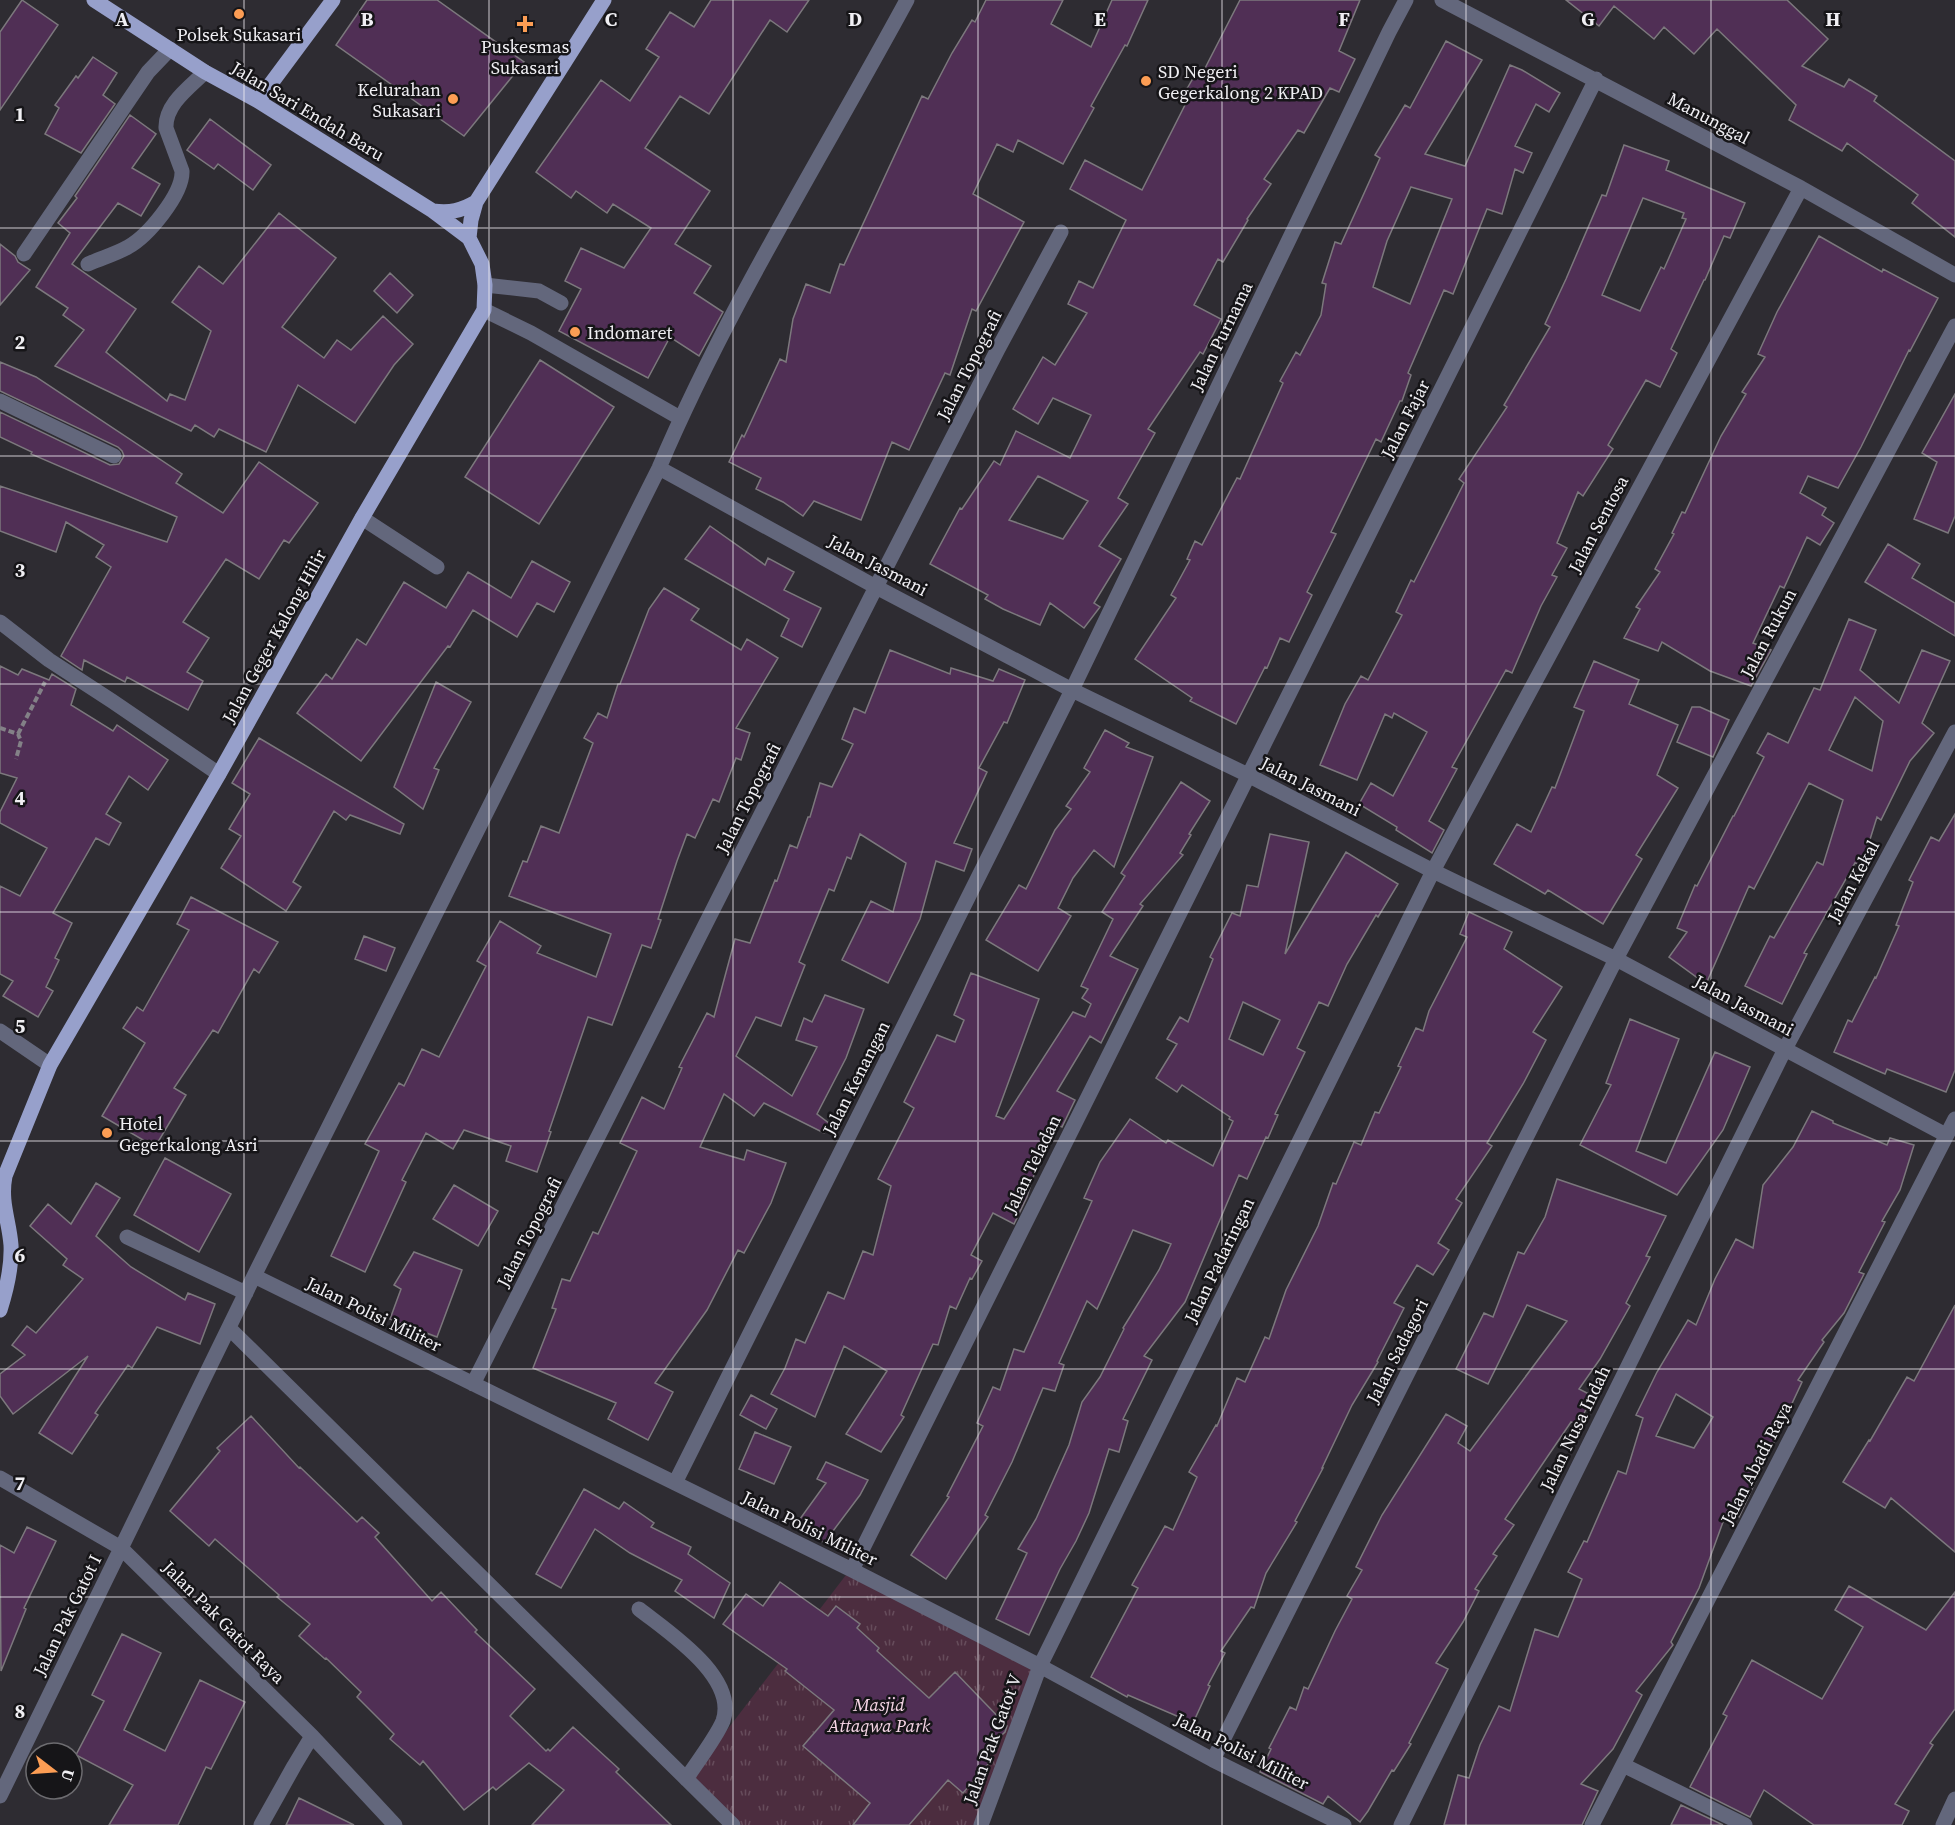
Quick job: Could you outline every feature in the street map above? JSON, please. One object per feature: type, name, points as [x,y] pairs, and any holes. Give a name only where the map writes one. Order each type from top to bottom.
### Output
[{"type":"main road","name":"Jalan Sari Endah Baru","points":[[94,0],[205,72],[258,101],[433,211],[469,238]]},
{"type":"main road","points":[[258,101],[333,0]]},
{"type":"main road","points":[[469,238],[476,202],[604,0]]},
{"type":"main road","points":[[433,211],[463,210],[476,202]]},
{"type":"main road","name":"Jalan Geger Kalong Hilir","points":[[0,1310],[11,1250],[3,1198],[3,1175],[50,1065],[219,774],[362,518],[484,310],[485,285],[482,264],[469,238]]},
{"type":"street","name":"Jalan Pak Gatot I","points":[[0,1796],[254,1276],[659,468],[680,418],[770,245],[907,0]]},
{"type":"street","name":"Jalan Purnama","points":[[1072,690],[1383,43],[1406,0]]},
{"type":"street","name":"Manunggal","points":[[1442,0],[1596,79],[1799,192],[1955,275]]},
{"type":"street","points":[[24,254],[148,72],[170,49]]},
{"type":"street","points":[[88,264],[129,246],[142,236],[177,192],[182,171],[166,128],[166,121],[172,106],[205,72]]},
{"type":"street","name":"Jalan Fajar","points":[[1248,775],[1596,79]]},
{"type":"street","name":"Jalan Sentosa","points":[[1433,871],[1799,192]]},
{"type":"street","name":"Jalan Topografi","points":[[473,1384],[876,587],[1061,232]]},
{"type":"street","points":[[485,285],[539,291],[561,303]]},
{"type":"street","points":[[484,310],[531,333],[680,418]]},
{"type":"street","name":"Jalan Rukun","points":[[1616,959],[1955,326]]},
{"type":"street","points":[[0,401],[114,456]]},
{"type":"street","name":"Jalan Jasmani","points":[[659,468],[876,587],[1072,690],[1248,775],[1433,871],[1616,959],[1946,1136]]},
{"type":"street","points":[[362,518],[437,567]]},
{"type":"street","points":[[0,622],[55,664],[219,774]]},
{"type":"street","name":"Jalan Kenangan","points":[[675,1483],[1072,690]]},
{"type":"street","name":"Jalan Kekal","points":[[1785,1049],[1955,732]]},
{"type":"street","name":"Jalan Teladan","points":[[852,1570],[1248,775]]},
{"type":"street","name":"Jalan Padaringan","points":[[1040,1666],[1433,871]]},
{"type":"street","name":"Jalan Sadagori","points":[[1213,1760],[1616,959]]},
{"type":"street","points":[[0,1030],[50,1065]]},
{"type":"street","name":"Jalan Nusa Indah","points":[[1401,1825],[1785,1049]]},
{"type":"street","name":"Jalan Abadi Raya","points":[[1592,1825],[1955,1119]]},
{"type":"street","points":[[127,1237],[246,1293]]},
{"type":"street","name":"Jalan Polisi Militer","points":[[254,1276],[852,1570],[1040,1666],[1213,1760],[1344,1825]]},
{"type":"street","points":[[229,1328],[733,1825]]},
{"type":"street","name":"Jalan Pak Gatot Raya","points":[[0,1478],[121,1548],[312,1736],[395,1825]]},
{"type":"street","points":[[639,1609],[702,1661],[723,1693],[726,1708],[723,1722],[686,1779]]},
{"type":"street","name":"Jalan Pak Gatot V","points":[[981,1825],[1040,1666]]},
{"type":"street","points":[[261,1825],[312,1736]]},
{"type":"street","points":[[1623,1765],[1745,1825]]},
{"type":"street","points":[[1943,1825],[1955,1799]]},
{"type":"path","points":[[18,735],[55,664]]},
{"type":"path","points":[[0,728],[18,735],[21,741],[16,759]]},
{"type":"green space","name":"Masjid Attaqwa Park","points":[[846,1575],[1034,1665],[975,1825],[740,1825],[691,1777]]},
{"type":"building","points":[[22,0],[58,25],[0,110],[0,32]]},
{"type":"building","name":"Kelurahan Sukasari","points":[[367,0],[437,0],[524,62],[464,136],[336,45]]},
{"type":"building","points":[[711,0],[809,0],[787,32],[770,20],[709,114],[680,96],[645,148],[710,191],[675,244],[711,266],[694,293],[723,312],[699,356],[670,337],[648,378],[559,331],[581,289],[565,281],[581,248],[624,268],[651,228],[613,204],[607,213],[576,191],[571,198],[536,172],[601,80],[630,101],[659,57],[646,49],[670,12],[694,27]]},
{"type":"building","points":[[986,0],[1063,0],[1051,24],[1091,47],[1112,0],[1148,0],[1127,46],[1125,45],[1091,106],[1094,108],[1063,164],[1018,140],[1013,152],[997,144],[973,194],[1024,222],[976,311],[972,309],[950,375],[945,373],[909,450],[892,442],[861,520],[814,501],[803,516],[783,502],[756,489],[761,478],[729,462],[742,435],[744,437],[780,359],[786,362],[793,319],[806,284],[830,293],[840,264],[844,265],[922,96],[928,99],[952,53],[972,20],[975,22]]},
{"type":"building","points":[[1240,0],[1360,0],[1339,51],[1355,59],[1339,92],[1330,88],[1304,133],[1298,130],[1264,179],[1271,184],[1247,219],[1223,262],[1218,259],[1194,305],[1221,319],[1203,354],[1200,352],[1148,429],[1155,433],[1118,498],[1128,504],[1099,546],[1121,559],[1094,603],[1100,607],[1084,628],[1050,603],[1040,625],[1003,609],[985,599],[988,595],[930,564],[960,508],[962,509],[994,461],[1000,465],[1016,431],[1070,458],[1091,415],[1053,398],[1038,424],[1013,409],[1043,357],[1055,365],[1087,313],[1068,304],[1079,281],[1093,288],[1126,220],[1070,189],[1085,160],[1142,190],[1189,97],[1184,94],[1196,73],[1201,76]],"holes":[[[1038,476],[1088,501],[1063,539],[1009,520]]]},
{"type":"building","points":[[1566,0],[1787,0],[1828,39],[1802,66],[1844,87],[1849,79],[1877,96],[1874,101],[1955,161],[1955,237],[1912,203],[1918,195],[1847,143],[1842,151],[1789,120],[1796,105],[1717,29],[1694,54],[1664,27],[1654,39],[1614,6],[1599,26]]},
{"type":"building","points":[[1446,41],[1482,60],[1425,154],[1465,166],[1510,65],[1560,93],[1549,112],[1536,104],[1515,146],[1532,153],[1523,173],[1515,169],[1502,214],[1487,209],[1453,294],[1444,290],[1408,373],[1411,375],[1402,401],[1381,442],[1376,439],[1331,532],[1336,534],[1307,592],[1312,595],[1289,642],[1280,638],[1267,668],[1265,667],[1236,724],[1190,701],[1192,698],[1135,659],[1176,598],[1171,595],[1190,560],[1187,559],[1195,541],[1202,545],[1237,478],[1240,479],[1283,383],[1280,381],[1296,352],[1300,355],[1321,315],[1326,284],[1322,283],[1335,242],[1341,244],[1380,158],[1375,155],[1405,105],[1410,108]],"holes":[[[1411,187],[1452,199],[1410,304],[1373,287],[1387,241]]]},
{"type":"building","points":[[93,57],[117,73],[103,95],[115,104],[81,153],[45,134],[59,108],[55,105]]},
{"type":"building","points":[[130,115],[156,134],[132,168],[160,184],[141,216],[118,203],[72,264],[136,309],[106,352],[167,401],[170,394],[185,400],[211,331],[172,302],[199,266],[223,284],[279,213],[336,258],[282,327],[324,358],[337,340],[351,350],[383,316],[413,344],[394,365],[355,423],[298,385],[266,452],[219,429],[214,437],[195,425],[191,431],[55,366],[84,330],[63,315],[68,308],[36,287],[70,233],[58,223],[77,198],[75,196]]},
{"type":"building","points":[[210,119],[271,165],[253,190],[218,164],[214,169],[187,150]]},
{"type":"building","points":[[1624,145],[1669,161],[1666,170],[1745,203],[1730,238],[1724,236],[1671,349],[1677,353],[1660,387],[1646,380],[1608,445],[1613,449],[1583,496],[1578,492],[1557,543],[1567,548],[1552,575],[1557,577],[1541,606],[1512,673],[1506,670],[1452,767],[1457,769],[1429,821],[1444,830],[1432,853],[1396,830],[1397,827],[1359,804],[1371,783],[1393,796],[1427,732],[1394,713],[1392,718],[1385,714],[1357,780],[1320,765],[1345,704],[1361,676],[1368,680],[1402,615],[1396,612],[1411,580],[1414,582],[1464,483],[1459,479],[1507,407],[1504,405],[1550,327],[1545,324],[1602,195],[1606,196]],"holes":[[[1643,198],[1684,213],[1682,218],[1686,219],[1664,269],[1661,267],[1640,311],[1602,295]]]},
{"type":"building","points":[[1819,236],[1882,272],[1883,269],[1938,298],[1838,488],[1808,476],[1800,493],[1826,508],[1822,515],[1834,523],[1820,545],[1807,537],[1784,588],[1780,586],[1753,643],[1771,650],[1751,686],[1710,671],[1662,642],[1658,651],[1624,638],[1640,609],[1636,607],[1660,572],[1655,569],[1674,534],[1672,533],[1682,512],[1685,513],[1721,436],[1746,394],[1742,392],[1765,357],[1758,354],[1777,312]]},
{"type":"building","points":[[0,244],[15,256],[18,262],[30,270],[0,305]]},
{"type":"building","points":[[390,273],[413,295],[397,313],[374,291]]},
{"type":"building","points":[[540,360],[614,407],[539,524],[465,477]]},
{"type":"building","points":[[0,362],[36,377],[182,474],[176,483],[223,513],[259,462],[318,503],[289,543],[284,540],[259,579],[226,559],[183,622],[209,638],[187,672],[203,681],[188,710],[127,677],[125,682],[84,660],[82,670],[61,656],[111,567],[96,557],[104,545],[66,522],[56,552],[0,531],[0,486],[167,542],[177,517],[31,454],[32,452],[0,437],[0,412],[110,465],[119,464],[124,456],[118,447],[0,391]]},
{"type":"building","points":[[1955,394],[1955,516],[1948,533],[1914,519],[1937,462],[1922,453]]},
{"type":"building","points":[[710,526],[765,565],[768,558],[794,572],[784,590],[821,608],[802,647],[781,636],[789,619],[685,559]]},
{"type":"building","points":[[1888,544],[1920,564],[1912,578],[1955,603],[1955,636],[1865,582]]},
{"type":"building","points":[[532,561],[570,582],[554,612],[537,603],[517,637],[473,610],[450,647],[448,646],[361,761],[297,713],[326,674],[332,679],[357,639],[366,645],[404,582],[446,608],[468,572],[511,598]]},
{"type":"building","points":[[664,588],[699,609],[691,620],[741,650],[747,639],[778,658],[736,728],[750,733],[741,760],[736,758],[719,802],[713,799],[695,838],[687,834],[658,919],[661,920],[651,948],[642,945],[612,1025],[588,1017],[537,1172],[506,1161],[511,1146],[464,1130],[453,1149],[426,1133],[402,1180],[406,1182],[365,1272],[331,1256],[379,1151],[365,1144],[399,1083],[404,1086],[422,1049],[439,1057],[486,966],[477,961],[500,921],[541,946],[537,953],[596,977],[611,934],[509,896],[523,861],[527,862],[541,826],[559,833],[593,743],[584,738],[598,713],[607,718],[618,684],[620,684],[649,609]]},
{"type":"building","points":[[1849,619],[1876,630],[1860,670],[1899,703],[1922,650],[1950,661],[1922,723],[1934,733],[1910,761],[1881,820],[1877,817],[1862,865],[1855,863],[1804,953],[1807,954],[1782,1004],[1745,986],[1770,936],[1774,938],[1817,862],[1823,865],[1843,800],[1809,783],[1754,889],[1749,886],[1706,984],[1669,957],[1687,932],[1677,928],[1695,885],[1697,886],[1764,757],[1757,753],[1768,733],[1788,743],[1814,688],[1820,690]],"holes":[[[1855,697],[1883,721],[1872,771],[1829,750]]]},
{"type":"building","points":[[890,650],[950,674],[951,668],[993,681],[999,669],[1025,680],[1007,723],[1004,722],[979,768],[987,772],[954,843],[972,849],[964,871],[936,861],[920,919],[888,983],[842,960],[871,901],[893,912],[906,863],[860,834],[851,859],[847,857],[834,891],[829,889],[799,962],[805,965],[781,1026],[756,1017],[736,1056],[792,1096],[817,1047],[796,1040],[804,1018],[812,1022],[825,995],[864,1009],[846,1058],[817,1114],[830,1124],[824,1133],[764,1103],[754,1116],[724,1094],[700,1147],[744,1160],[747,1150],[786,1163],[771,1203],[744,1253],[738,1250],[707,1310],[655,1383],[673,1392],[648,1440],[608,1419],[616,1403],[533,1368],[556,1309],[552,1308],[562,1279],[570,1281],[593,1232],[598,1234],[637,1151],[620,1143],[642,1097],[664,1109],[682,1068],[679,1067],[707,1013],[714,1017],[735,939],[750,943],[790,845],[797,848],[808,817],[810,817],[820,783],[832,787],[853,744],[842,739],[854,708],[865,713]]},
{"type":"building","points":[[1594,661],[1639,680],[1629,704],[1678,725],[1657,775],[1678,788],[1636,855],[1642,859],[1603,924],[1548,890],[1545,894],[1494,864],[1517,824],[1531,832],[1552,787],[1555,788],[1584,711],[1574,707]]},
{"type":"building","points":[[0,666],[18,675],[22,669],[49,680],[52,674],[76,689],[71,705],[113,731],[117,725],[168,760],[148,790],[129,776],[106,814],[121,823],[109,845],[96,838],[53,913],[72,923],[55,958],[59,960],[46,987],[53,991],[38,1017],[3,996],[13,981],[0,974],[0,886],[20,896],[47,848],[0,823],[0,812],[17,778],[0,773]]},
{"type":"building","points":[[436,682],[471,702],[434,768],[439,770],[423,809],[394,787]]},
{"type":"building","points":[[1692,707],[1700,707],[1729,720],[1713,757],[1677,742]]},
{"type":"building","points":[[1105,730],[1129,743],[1126,747],[1153,757],[1114,867],[1094,850],[1073,878],[1058,908],[1071,916],[1038,971],[986,940],[1019,885],[1026,889],[1055,830],[1071,809],[1066,806],[1090,772],[1084,768]]},
{"type":"building","points":[[259,738],[404,824],[400,834],[350,815],[346,820],[334,811],[293,882],[301,887],[286,911],[221,868],[241,836],[229,829],[250,794],[232,783]]},
{"type":"building","points":[[1181,782],[1210,801],[1189,834],[1191,835],[1180,853],[1183,855],[1140,904],[1143,906],[1110,956],[1138,969],[1101,1043],[1090,1036],[1057,1091],[1075,1100],[1062,1127],[1058,1125],[1039,1159],[1027,1197],[1014,1224],[993,1213],[971,1255],[982,1261],[972,1279],[970,1278],[956,1309],[950,1306],[938,1345],[933,1344],[901,1415],[904,1417],[881,1452],[846,1434],[887,1371],[844,1346],[815,1417],[771,1394],[785,1368],[796,1339],[805,1343],[828,1292],[844,1299],[863,1251],[873,1255],[891,1186],[878,1179],[914,1108],[904,1102],[937,1035],[955,1042],[964,1020],[954,1015],[971,973],[1039,999],[996,1116],[1004,1119],[1073,1012],[1085,1017],[1091,1004],[1082,998],[1088,989],[1081,986],[1113,919],[1102,912],[1125,876],[1121,873]]},
{"type":"building","points":[[1955,814],[1955,1070],[1946,1092],[1887,1069],[1885,1074],[1834,1052],[1848,1020],[1852,1022],[1876,978],[1899,926],[1896,925],[1913,882],[1909,880],[1931,837],[1939,841]]},
{"type":"building","points":[[1270,834],[1309,842],[1285,954],[1346,852],[1398,884],[1378,917],[1376,915],[1347,964],[1328,1006],[1319,1002],[1297,1048],[1305,1052],[1275,1114],[1278,1115],[1268,1138],[1266,1137],[1247,1179],[1239,1175],[1185,1302],[1144,1356],[1152,1360],[1123,1419],[1128,1421],[1119,1452],[1109,1449],[1089,1513],[1029,1635],[996,1619],[1027,1553],[1018,1549],[1036,1519],[1069,1445],[1082,1402],[1100,1377],[1123,1328],[1159,1270],[1171,1244],[1133,1230],[1097,1309],[1087,1301],[1059,1363],[1064,1365],[1055,1391],[1043,1388],[1012,1462],[985,1515],[988,1517],[946,1579],[911,1555],[949,1497],[947,1496],[983,1426],[977,1423],[993,1387],[1000,1390],[1014,1349],[1024,1352],[1092,1201],[1084,1198],[1100,1162],[1130,1119],[1166,1143],[1168,1140],[1213,1166],[1233,1121],[1182,1085],[1177,1092],[1156,1078],[1177,1044],[1167,1039],[1180,1017],[1188,1022],[1213,959],[1210,957],[1232,913],[1240,916],[1247,885],[1258,887]],"holes":[[[1243,1002],[1280,1020],[1263,1055],[1229,1039]]]},
{"type":"building","points":[[191,897],[278,942],[259,973],[254,969],[218,1033],[213,1030],[174,1088],[186,1095],[155,1147],[102,1116],[145,1043],[123,1028],[137,1007],[143,1011],[189,930],[177,924]]},
{"type":"building","points":[[1469,912],[1512,932],[1504,949],[1562,987],[1533,1032],[1546,1040],[1523,1084],[1487,1143],[1492,1146],[1456,1199],[1462,1203],[1438,1243],[1449,1250],[1433,1275],[1417,1265],[1394,1303],[1404,1308],[1378,1362],[1352,1405],[1295,1521],[1297,1522],[1266,1573],[1254,1608],[1251,1607],[1221,1651],[1225,1653],[1208,1685],[1210,1686],[1193,1723],[1128,1695],[1127,1697],[1091,1677],[1138,1588],[1132,1585],[1165,1526],[1173,1530],[1197,1477],[1189,1472],[1217,1426],[1237,1378],[1245,1382],[1265,1337],[1269,1339],[1286,1290],[1318,1226],[1333,1183],[1336,1184],[1354,1142],[1361,1145],[1375,1112],[1379,1113],[1401,1067],[1398,1066],[1416,1028],[1423,1031],[1429,1011],[1467,937],[1460,934]]},
{"type":"building","points":[[364,936],[395,948],[386,971],[355,959]]},
{"type":"building","points":[[1630,1019],[1679,1039],[1636,1151],[1666,1163],[1715,1052],[1750,1067],[1723,1130],[1677,1195],[1580,1145],[1611,1085],[1606,1083]]},
{"type":"building","points":[[1812,1111],[1833,1123],[1887,1145],[1890,1138],[1914,1145],[1900,1190],[1882,1221],[1885,1222],[1859,1272],[1864,1274],[1844,1313],[1822,1340],[1824,1342],[1798,1380],[1802,1382],[1739,1517],[1727,1511],[1699,1588],[1671,1642],[1673,1645],[1636,1691],[1642,1695],[1613,1749],[1581,1784],[1598,1791],[1582,1825],[1444,1825],[1458,1775],[1469,1778],[1480,1745],[1499,1706],[1510,1711],[1535,1629],[1558,1637],[1582,1579],[1568,1572],[1584,1541],[1587,1542],[1618,1471],[1626,1474],[1643,1418],[1636,1415],[1657,1372],[1688,1320],[1696,1325],[1715,1279],[1736,1239],[1753,1248],[1763,1185],[1793,1147]],"holes":[[[1676,1394],[1713,1417],[1694,1448],[1656,1436]]]},
{"type":"building","points":[[165,1158],[231,1194],[199,1252],[134,1215]]},
{"type":"building","points":[[1557,1179],[1666,1216],[1646,1256],[1650,1257],[1626,1303],[1630,1306],[1600,1359],[1579,1389],[1593,1396],[1578,1425],[1571,1422],[1505,1519],[1514,1525],[1493,1554],[1497,1556],[1475,1589],[1479,1591],[1463,1622],[1436,1663],[1448,1669],[1409,1743],[1411,1744],[1360,1822],[1328,1796],[1323,1804],[1260,1772],[1271,1749],[1269,1748],[1290,1707],[1296,1710],[1304,1687],[1308,1689],[1352,1599],[1347,1596],[1362,1570],[1356,1567],[1382,1515],[1446,1414],[1467,1426],[1458,1443],[1470,1451],[1567,1321],[1527,1305],[1488,1384],[1456,1369],[1484,1313],[1493,1317],[1518,1252],[1524,1254],[1545,1217]]},
{"type":"building","points":[[96,1183],[120,1198],[96,1236],[131,1267],[185,1300],[188,1293],[215,1304],[200,1344],[157,1327],[132,1368],[128,1365],[95,1413],[98,1415],[72,1454],[39,1433],[88,1356],[13,1414],[0,1396],[0,1374],[25,1355],[12,1345],[27,1326],[36,1333],[83,1279],[63,1265],[67,1259],[30,1226],[48,1204],[71,1224]]},
{"type":"building","points":[[454,1185],[498,1211],[478,1246],[433,1219]]},
{"type":"building","points":[[414,1252],[462,1270],[437,1337],[390,1319],[401,1289],[394,1285]]},
{"type":"building","points":[[1955,1305],[1955,1552],[1891,1498],[1885,1508],[1843,1482],[1907,1377],[1914,1381]]},
{"type":"building","points":[[751,1395],[777,1409],[766,1429],[740,1415]]},
{"type":"building","points":[[251,1416],[299,1468],[357,1522],[362,1517],[379,1533],[375,1537],[432,1601],[441,1592],[477,1630],[475,1632],[535,1689],[510,1716],[546,1751],[548,1749],[550,1751],[573,1727],[619,1769],[616,1772],[671,1825],[532,1825],[564,1790],[529,1763],[496,1790],[493,1787],[464,1810],[423,1761],[420,1765],[390,1739],[394,1734],[357,1697],[361,1692],[299,1636],[310,1624],[277,1597],[279,1595],[215,1539],[209,1546],[170,1511],[220,1451],[217,1448]]},
{"type":"building","points":[[755,1432],[791,1447],[774,1484],[739,1469]]},
{"type":"building","points":[[826,1462],[868,1480],[860,1495],[824,1543],[797,1523],[826,1483],[817,1479]]},
{"type":"building","points":[[584,1489],[619,1509],[624,1502],[654,1523],[651,1527],[691,1547],[688,1554],[730,1583],[714,1618],[675,1591],[682,1580],[630,1553],[595,1529],[561,1588],[536,1574]]},
{"type":"building","points":[[27,1527],[56,1541],[24,1608],[26,1609],[1,1671],[0,1545],[14,1553]]},
{"type":"building","points":[[780,1582],[828,1616],[836,1606],[860,1624],[857,1628],[879,1648],[877,1651],[929,1698],[955,1672],[1007,1726],[1005,1732],[980,1755],[989,1763],[963,1793],[948,1780],[909,1825],[853,1825],[870,1803],[803,1746],[834,1710],[785,1671],[787,1669],[723,1624],[746,1594],[763,1606]]},
{"type":"building","points":[[1849,1586],[1926,1630],[1955,1592],[1955,1709],[1930,1743],[1933,1745],[1895,1804],[1909,1811],[1902,1825],[1814,1825],[1764,1790],[1750,1817],[1690,1787],[1727,1716],[1723,1714],[1752,1660],[1822,1699],[1863,1627],[1835,1610]]},
{"type":"building","points":[[122,1634],[161,1653],[124,1730],[165,1751],[200,1680],[245,1702],[211,1769],[206,1767],[178,1825],[109,1825],[133,1785],[84,1759],[83,1741],[104,1701],[92,1695]]},
{"type":"building","points":[[299,1798],[354,1825],[286,1825]]},
{"type":"building","points":[[1681,1805],[1723,1825],[1671,1825]]},
{"type":"place","name":"Polsek Sukasari","points":[[239,14]]},
{"type":"place","name":"Puskesmas Sukasari","points":[[525,24]]},
{"type":"place","name":"SD Negeri Gegerkalong 2 KPAD","points":[[1146,81]]},
{"type":"place","name":"Kelurahan Sukasari","points":[[453,99]]},
{"type":"place","name":"Indomaret","points":[[575,332]]},
{"type":"place","name":"Hotel Gegerkalong Asri","points":[[107,1133]]}]
